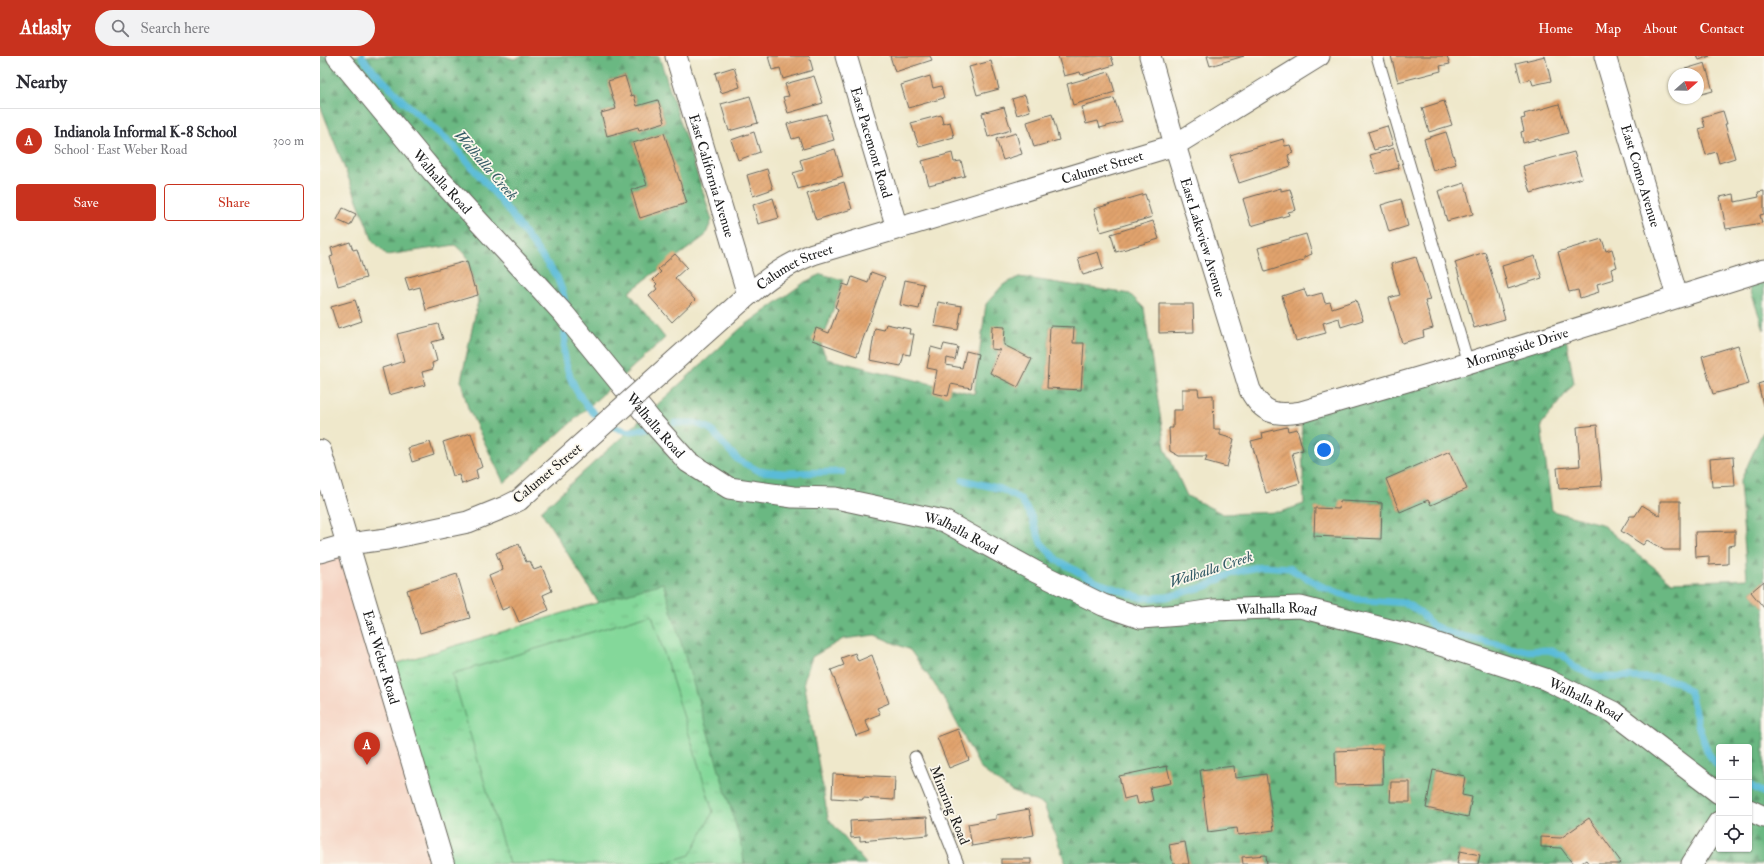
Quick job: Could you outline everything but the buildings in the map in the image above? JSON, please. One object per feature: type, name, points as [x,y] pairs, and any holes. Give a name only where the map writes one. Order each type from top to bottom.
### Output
[{"type":"street","name":"Walhalla Road","points":[[338,56],[433,172],[564,314],[653,423],[688,462],[729,488],[793,497],[836,498],[944,521],[1036,572],[1096,602],[1141,618],[1180,616],[1213,610],[1300,607],[1413,636],[1545,678],[1614,712],[1716,791]]},
{"type":"street","name":"East California Avenue","points":[[676,56],[748,295]]},
{"type":"street","name":"East Pacemont Road","points":[[846,56],[897,228]]},
{"type":"street","name":"East Lakeview Avenue","points":[[1150,56],[1175,145],[1250,390],[1256,403],[1268,412]]},
{"type":"street","name":"Calumet Street","points":[[320,552],[348,544],[387,539],[464,523],[499,510],[519,500],[772,274],[799,259],[897,228],[1175,145],[1319,56]]},
{"type":"street","name":"East Como Avenue","points":[[1606,56],[1676,296]]},
{"type":"street","name":"Morningside Drive","points":[[1268,412],[1285,415],[1301,412],[1468,363],[1676,296],[1764,270]]},
{"type":"street","name":"East Weber Road","points":[[320,451],[443,864]]},
{"type":"street","points":[[1752,811],[1764,817]]},
{"type":"street","points":[[1692,864],[1716,827]]},
{"type":"lane","points":[[1377,56],[1468,363]]},
{"type":"lane","name":"Mimring Road","points":[[915,757],[958,864]]},
{"type":"shaded area","points":[[348,544],[443,864],[320,864],[320,552]]},
{"type":"green space","points":[[320,56],[504,56],[514,59],[522,56],[659,56],[712,220],[705,236],[629,292],[665,338],[504,483],[468,408],[461,381],[478,301],[467,256],[455,245],[387,255],[373,241],[320,105]],"holes":[[[625,76],[631,96],[634,95],[637,106],[658,100],[665,122],[639,130],[638,127],[608,136],[601,113],[616,109],[608,81]],[[664,133],[686,203],[640,217],[631,190],[647,185],[633,143]]]},
{"type":"green space","points":[[1764,270],[1764,330],[1745,275]]},
{"type":"green space","points":[[821,274],[843,280],[821,346],[827,359],[974,394],[986,304],[1003,285],[1019,277],[1130,294],[1144,308],[1165,448],[1187,496],[1223,514],[1280,512],[1304,504],[1301,412],[1565,332],[1574,383],[1541,425],[1552,511],[1601,524],[1672,582],[1747,579],[1740,482],[1764,429],[1764,581],[1751,592],[1764,608],[1764,864],[1619,864],[1621,862],[1589,818],[1561,838],[1541,837],[1561,848],[1573,864],[1478,864],[1480,855],[1460,851],[1457,864],[1267,864],[1266,855],[1243,857],[1243,864],[1189,864],[1185,842],[1169,845],[1173,864],[1066,864],[1044,805],[1011,791],[981,769],[942,695],[910,650],[875,635],[843,639],[812,657],[804,681],[828,818],[866,864],[692,864],[598,602],[541,511],[741,328],[805,282]],"holes":[[[1050,326],[1074,327],[1073,343],[1084,343],[1081,390],[1047,388]],[[1000,350],[1032,359],[1018,387],[990,373]],[[1450,451],[1467,489],[1431,505],[1428,500],[1400,512],[1386,479]],[[1340,501],[1382,503],[1381,538],[1314,536],[1315,508],[1339,509]],[[1382,749],[1383,784],[1336,785],[1335,751]],[[1234,766],[1235,778],[1266,774],[1274,830],[1238,835],[1237,828],[1208,832],[1200,770]],[[1433,770],[1465,776],[1462,795],[1472,798],[1468,816],[1426,808]],[[1119,776],[1171,783],[1150,787],[1153,801],[1136,796],[1124,799]],[[1391,782],[1410,782],[1410,801],[1391,802]]]},
{"type":"green space","points":[[663,583],[742,846],[744,864],[443,864],[385,667]]},
{"type":"green space","points":[[652,614],[713,812],[690,855],[661,864],[509,864],[452,674]]},
{"type":"waterway","name":"Walhalla Creek","points":[[362,56],[368,65],[404,102],[453,145],[502,202],[557,277],[563,293],[566,308]]},
{"type":"waterway","name":"Walhalla Creek","points":[[565,333],[564,352],[570,377],[576,390],[592,412],[614,427],[627,431],[648,428]]},
{"type":"waterway","name":"Walhalla Creek","points":[[675,423],[695,423],[709,428],[738,460],[759,471],[784,473],[842,472]]},
{"type":"waterway","name":"Walhalla Creek","points":[[963,480],[1001,489],[1020,499],[1031,516],[1041,543],[1057,560],[1096,582],[1142,598],[1167,597],[1207,586],[1232,573],[1261,566],[1289,568],[1321,586],[1355,599],[1405,603],[1420,612],[1432,625],[1449,633],[1526,651],[1548,650],[1563,655],[1574,667],[1597,677],[1657,678],[1678,682],[1690,692],[1699,728],[1708,753],[1716,763]]},
{"type":"waterway","name":"Walhalla Creek","points":[[1752,787],[1764,793]]},
{"type":"place","name":"Indianola Informal K-8 School","points":[[367,765]]}]
